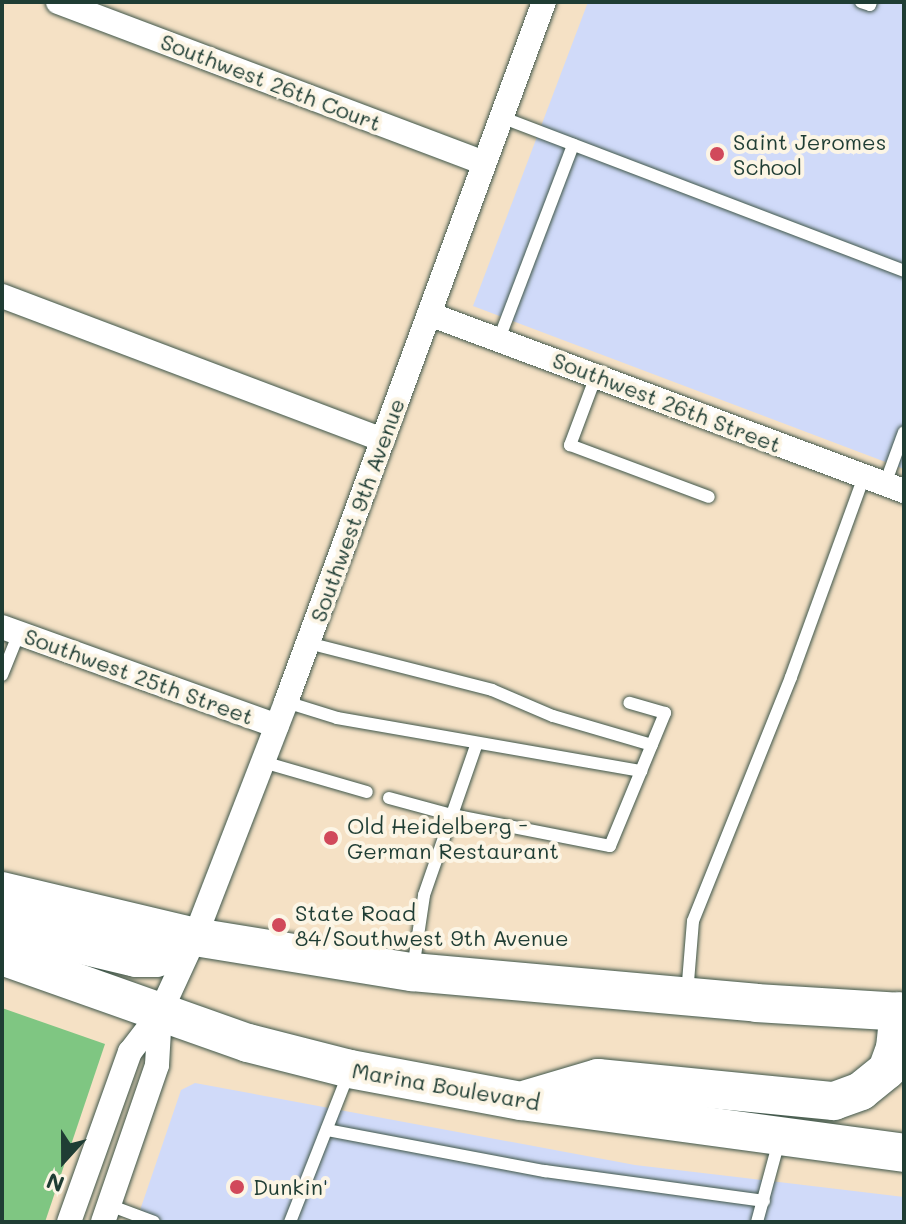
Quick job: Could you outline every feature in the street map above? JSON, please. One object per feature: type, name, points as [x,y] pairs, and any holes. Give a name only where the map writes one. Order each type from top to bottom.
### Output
[{"type":"main road","points":[[2,891],[195,937],[412,972],[687,997],[901,1011],[895,1048],[887,1070],[861,1091],[834,1101],[598,1078],[577,1081],[521,1101]]},
{"type":"main road","points":[[2,926],[136,958],[156,958],[195,937]]},
{"type":"main road","name":"Marina Boulevard","points":[[2,956],[248,1043],[350,1069],[521,1101],[904,1153]]},
{"type":"street","name":"Southwest 26th Court","points":[[58,2],[484,163]]},
{"type":"street","name":"Southwest 9th Avenue","points":[[69,1222],[130,1052],[160,1013],[195,937],[286,702],[544,2]]},
{"type":"street","points":[[2,296],[383,440]]},
{"type":"street","name":"Southwest 26th Street","points":[[429,314],[884,484]]},
{"type":"street","name":"Southwest 25th Street","points":[[10,630],[277,726]]},
{"type":"street","name":"Southwest 9th Avenue","points":[[106,1213],[157,1065],[160,1013]]},
{"type":"lane","points":[[861,2],[870,5],[871,2]]},
{"type":"lane","points":[[501,117],[904,271]]},
{"type":"lane","points":[[499,339],[573,145]]},
{"type":"lane","points":[[596,376],[570,445],[709,497]]},
{"type":"lane","points":[[687,997],[693,921],[791,677],[884,484],[904,432]]},
{"type":"lane","points":[[2,675],[10,630]]},
{"type":"lane","points":[[308,643],[492,690],[553,716],[652,745]]},
{"type":"lane","points":[[286,702],[337,718],[641,771]]},
{"type":"lane","points":[[389,798],[452,815],[610,846],[665,713],[629,703]]},
{"type":"lane","points":[[412,972],[424,895],[477,743]]},
{"type":"lane","points":[[263,762],[367,792]]},
{"type":"lane","points":[[290,1222],[350,1069]]},
{"type":"lane","points":[[327,1130],[545,1171],[764,1201]]},
{"type":"lane","points":[[757,1222],[779,1138]]},
{"type":"lane","points":[[106,1213],[154,1222]]},
{"type":"shaded area","name":"Saint Jeromes School","points":[[588,2],[904,2],[904,469],[473,306]]},
{"type":"shaded area","points":[[195,1083],[635,1165],[904,1197],[904,1222],[136,1222],[181,1090]]},
{"type":"green space","points":[[2,1008],[105,1044],[45,1222],[2,1222]]},
{"type":"place","name":"Saint Jeromes School","points":[[717,154]]},
{"type":"place","name":"Old Heidelberg - German Restaurant","points":[[331,838]]},
{"type":"place","name":"State Road 84/Southwest 9th Avenue","points":[[279,925]]},
{"type":"place","name":"Dunkin'","points":[[237,1187]]}]
